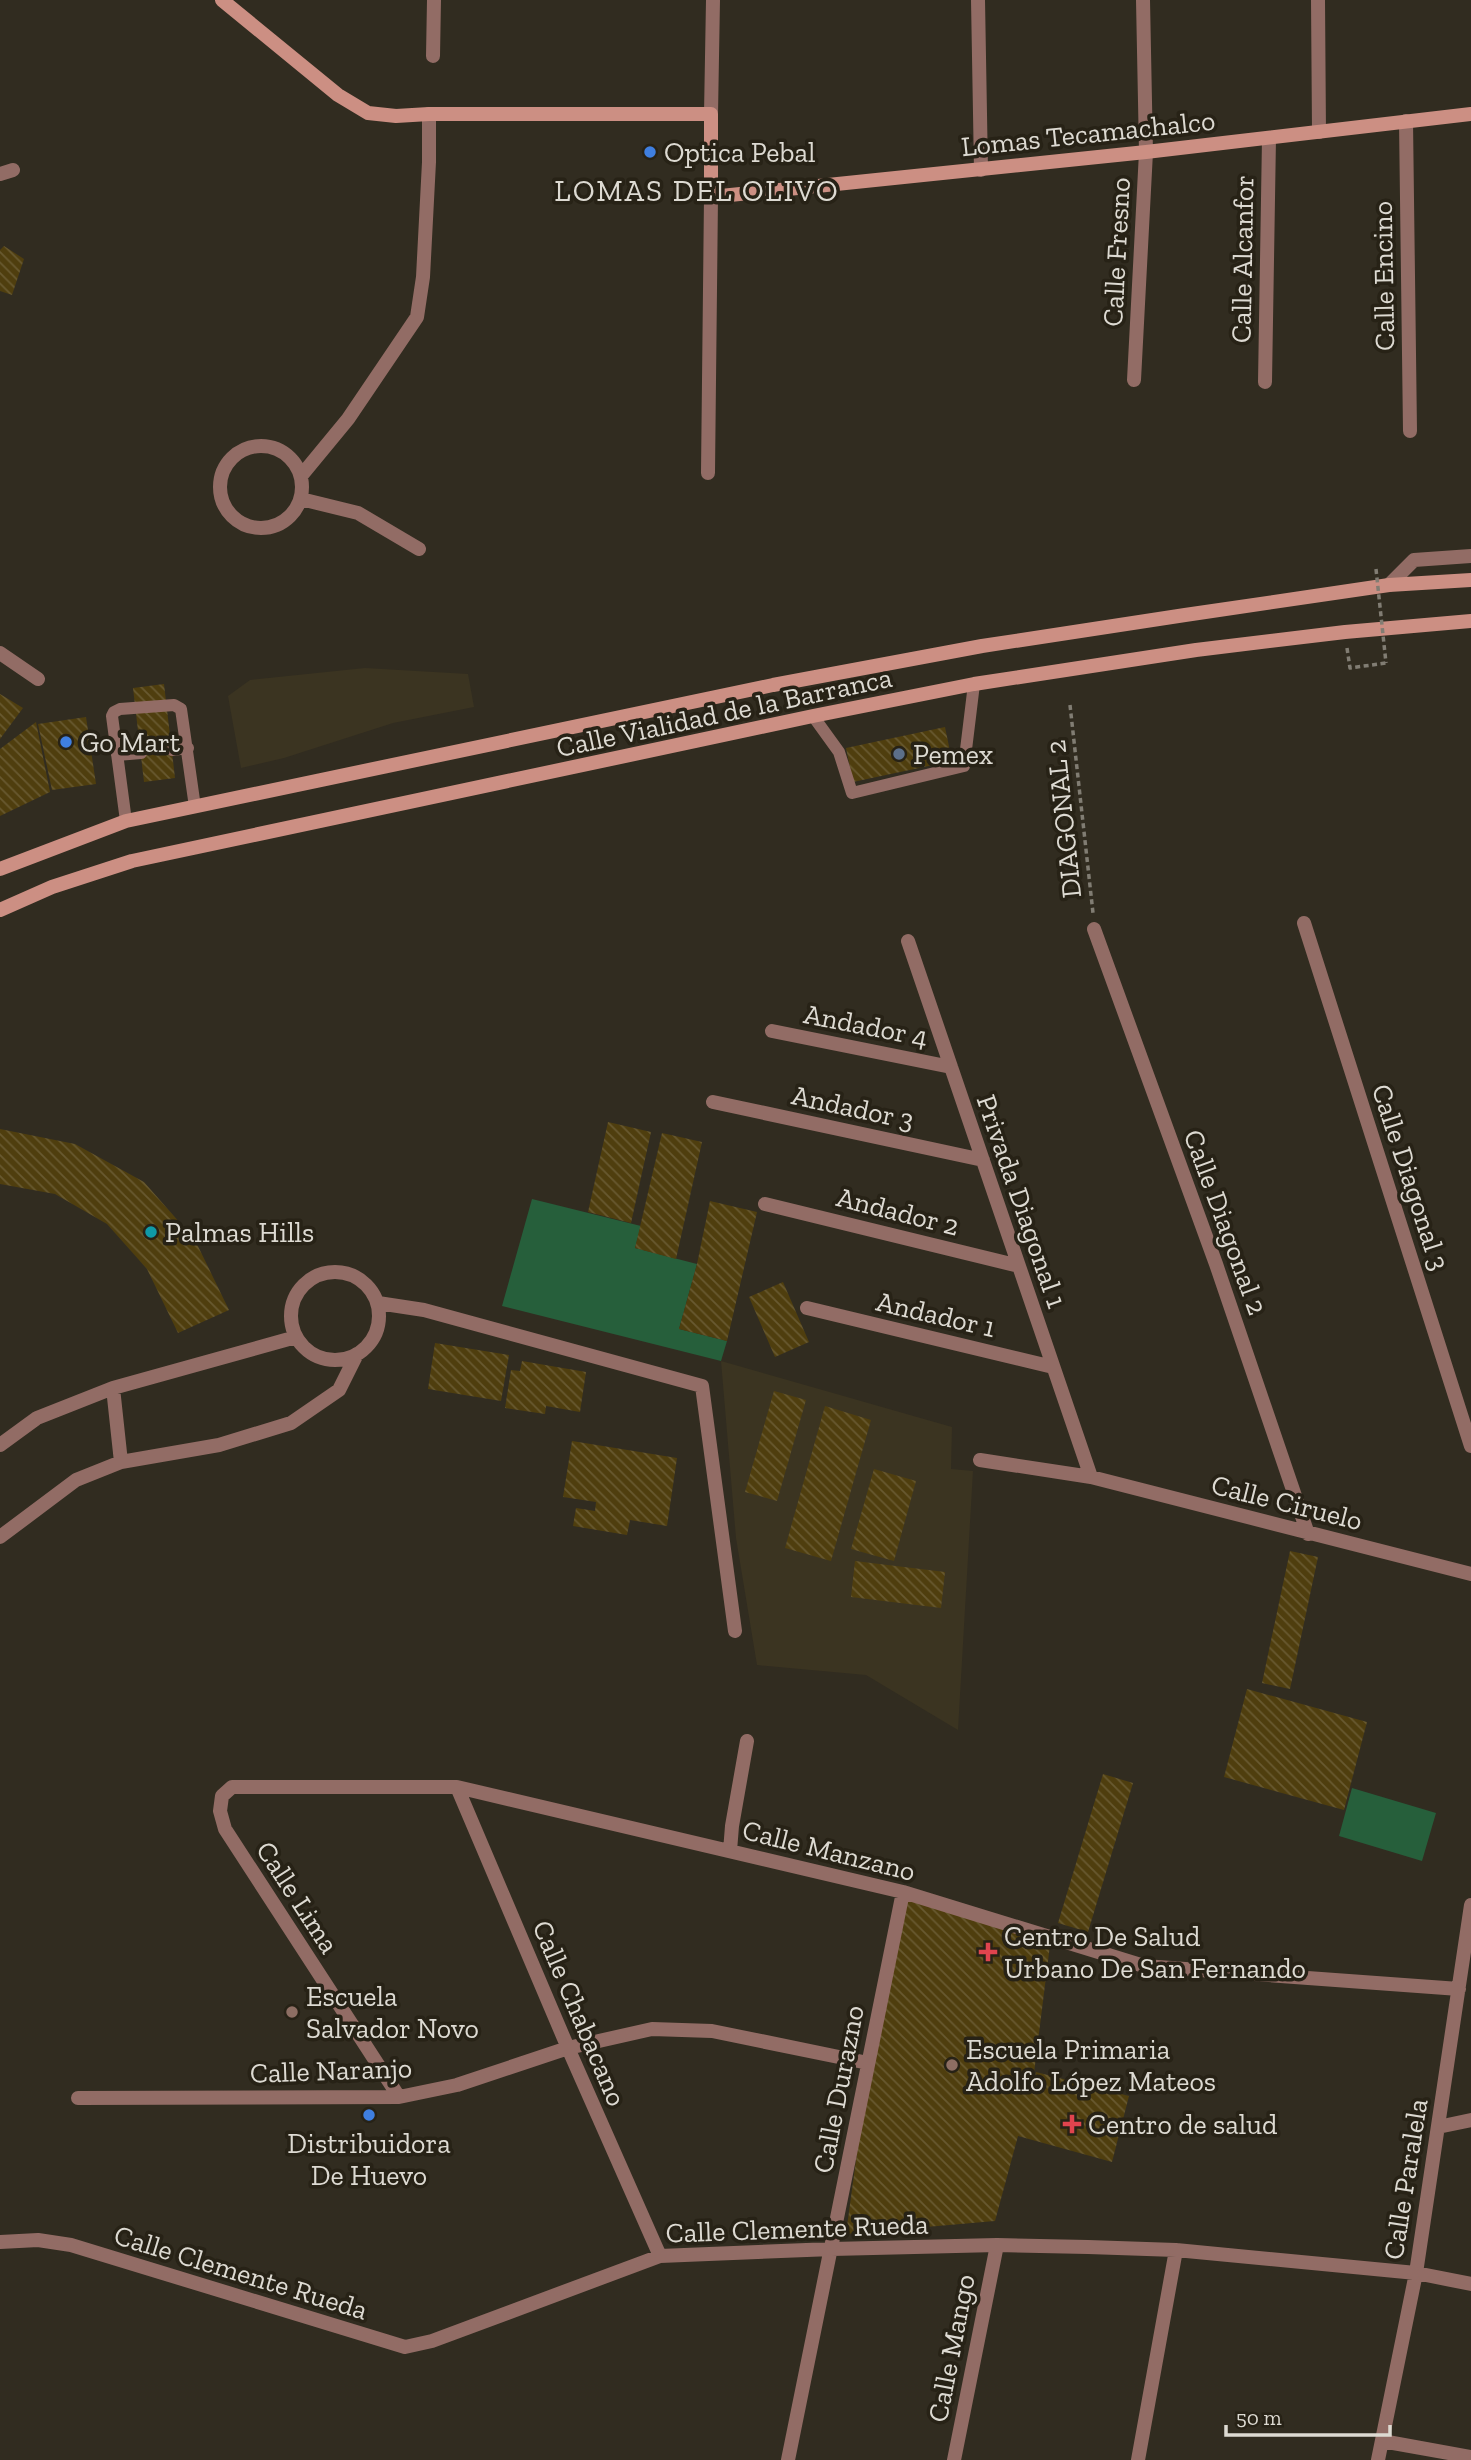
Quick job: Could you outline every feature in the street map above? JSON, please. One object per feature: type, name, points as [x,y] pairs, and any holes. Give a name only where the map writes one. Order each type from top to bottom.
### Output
[{"type":"main road","points":[[222,0],[338,95],[368,113],[397,116],[711,114],[710,197]]},
{"type":"main road","name":"Lomas Tecamachalco","points":[[710,197],[981,170],[1471,114]]},
{"type":"main road","name":"Calle Vialidad de la Barranca","points":[[0,869],[126,821],[838,673],[982,646],[1389,585],[1471,580]]},
{"type":"main road","name":"Calle Vialidad de la Barranca","points":[[0,910],[52,887],[132,861],[974,684],[1196,650],[1372,629],[1471,621]]},
{"type":"street","points":[[433,56],[434,0]]},
{"type":"street","points":[[711,114],[713,0]]},
{"type":"street","points":[[978,0],[981,170]]},
{"type":"street","name":"Calle Fresno","points":[[1134,380],[1146,152],[1143,0]]},
{"type":"street","points":[[1318,0],[1319,132]]},
{"type":"street","points":[[301,476],[348,419],[417,317],[424,252],[429,114]]},
{"type":"street","name":"Calle Encino","points":[[1406,121],[1410,431]]},
{"type":"street","name":"Calle Alcanfor","points":[[1265,382],[1269,138]]},
{"type":"street","points":[[708,473],[710,197]]},
{"type":"street","points":[[251,446],[272,446],[291,458],[301,476],[301,499],[287,519],[268,528],[247,526],[229,514],[220,495],[221,474],[233,456],[251,446]]},
{"type":"street","points":[[301,499],[358,513],[419,549]]},
{"type":"street","points":[[1389,585],[1414,560],[1471,556]]},
{"type":"street","points":[[0,653],[38,680]]},
{"type":"street","name":"Calle Diagonal 3","points":[[1304,923],[1471,1446]]},
{"type":"street","name":"Calle Diagonal 2","points":[[1094,929],[1216,1264],[1308,1534]]},
{"type":"street","name":"Privada Diagonal 1","points":[[908,941],[1091,1477]]},
{"type":"street","name":"Andador 4","points":[[772,1031],[951,1067]]},
{"type":"street","name":"Andador 3","points":[[713,1102],[982,1160]]},
{"type":"street","name":"Andador 2","points":[[765,1204],[1019,1266]]},
{"type":"street","points":[[333,1271],[354,1276],[371,1290],[377,1303],[379,1318],[376,1332],[368,1345],[357,1354],[344,1359],[330,1360],[316,1356],[304,1348],[291,1322],[296,1294],[306,1282],[333,1271]]},
{"type":"street","points":[[377,1303],[424,1310],[702,1386],[735,1631]]},
{"type":"street","name":"Andador 1","points":[[807,1308],[1053,1367]]},
{"type":"street","points":[[0,1445],[37,1418],[113,1388],[296,1336]]},
{"type":"street","points":[[0,1536],[76,1480],[121,1462],[219,1445],[291,1423],[339,1390],[357,1354]]},
{"type":"street","points":[[113,1388],[121,1462]]},
{"type":"street","name":"Calle Ciruelo","points":[[980,1460],[1091,1477],[1471,1574]]},
{"type":"street","points":[[730,1851],[747,1741]]},
{"type":"street","name":"Calle Manzano","points":[[225,1829],[220,1811],[222,1796],[232,1787],[457,1787],[903,1892],[1144,1966],[1459,1989]]},
{"type":"street","name":"Calle Chabacano","points":[[457,1787],[660,2256]]},
{"type":"street","name":"Calle Lima","points":[[225,1829],[399,2097]]},
{"type":"street","name":"Calle Durazno","points":[[788,2460],[903,1892]]},
{"type":"street","name":"Calle Paralela","points":[[1378,2460],[1416,2273],[1471,1905]]},
{"type":"street","name":"Calle Naranjo","points":[[78,2098],[399,2097],[457,2085],[568,2048],[652,2029],[712,2031],[868,2063]]},
{"type":"street","points":[[1438,2127],[1471,2120]]},
{"type":"street","name":"Calle Clemente Rueda","points":[[0,2242],[38,2240],[71,2245],[405,2347],[432,2341],[660,2256],[997,2245],[1176,2250],[1416,2273],[1471,2284]]},
{"type":"street","name":"Calle Mango","points":[[954,2460],[997,2245]]},
{"type":"street","points":[[1138,2460],[1176,2250]]},
{"type":"street","points":[[1382,2441],[1471,2457]]},
{"type":"lane","points":[[813,716],[839,752],[852,793],[964,766],[974,684]]},
{"type":"lane","points":[[126,821],[112,716],[120,709],[178,706],[181,709],[195,807]]},
{"type":"lane","points":[[172,750],[188,748]]},
{"type":"lane","points":[[117,755],[141,753]]},
{"type":"path","points":[[1350,668],[1386,663],[1376,569]]},
{"type":"path","name":"DIAGONAL 2","points":[[1070,705],[1094,929]]},
{"type":"shaded area","points":[[365,668],[468,674],[474,707],[393,723],[284,758],[241,768],[228,696],[250,680]]},
{"type":"shaded area","points":[[721,1361],[952,1427],[951,1469],[973,1471],[958,1730],[866,1675],[757,1665],[736,1538]]},
{"type":"green space","points":[[532,1199],[641,1226],[635,1248],[697,1264],[679,1329],[727,1341],[721,1361],[502,1306]]},
{"type":"green space","points":[[1352,1788],[1436,1813],[1422,1861],[1339,1836]]},
{"type":"building","points":[[4,246],[24,259],[12,295],[0,291],[0,250]]},
{"type":"building","points":[[164,684],[175,778],[144,782],[133,688]]},
{"type":"building","points":[[0,694],[23,708],[0,739]]},
{"type":"building","name":"Go Mart","points":[[86,717],[96,784],[52,790],[38,724]]},
{"type":"building","points":[[36,722],[50,792],[0,816],[0,749]]},
{"type":"building","name":"Pemex","points":[[945,727],[952,761],[853,782],[846,748]]},
{"type":"building","points":[[608,1122],[651,1132],[631,1223],[588,1212]]},
{"type":"building","name":"Palmas Hills","points":[[0,1129],[75,1144],[144,1182],[195,1240],[229,1310],[178,1333],[147,1269],[107,1224],[55,1194],[0,1184]]},
{"type":"building","points":[[662,1133],[702,1142],[676,1259],[635,1248]]},
{"type":"building","points":[[710,1201],[757,1212],[727,1341],[679,1329],[697,1264]]},
{"type":"building","points":[[783,1282],[809,1342],[775,1357],[749,1297]]},
{"type":"building","points":[[435,1343],[509,1355],[501,1401],[428,1389]]},
{"type":"building","points":[[522,1361],[586,1372],[580,1412],[546,1406],[545,1414],[505,1408],[511,1370],[520,1371]]},
{"type":"building","points":[[774,1391],[806,1400],[777,1501],[745,1492]]},
{"type":"building","points":[[825,1406],[871,1420],[831,1561],[785,1548]]},
{"type":"building","points":[[572,1441],[677,1458],[667,1526],[630,1520],[627,1535],[573,1526],[576,1508],[595,1511],[596,1502],[563,1497]]},
{"type":"building","points":[[874,1469],[916,1481],[894,1561],[851,1549]]},
{"type":"building","points":[[1290,1551],[1318,1557],[1290,1689],[1262,1683]]},
{"type":"building","points":[[855,1561],[945,1572],[941,1608],[851,1597]]},
{"type":"building","points":[[1247,1689],[1367,1722],[1344,1810],[1224,1777]]},
{"type":"building","points":[[1103,1774],[1133,1783],[1088,1932],[1058,1923]]},
{"type":"building","name":"Escuela Primaria Adolfo López Mateos","points":[[903,1892],[1051,1937],[1032,2089],[1036,2072],[1129,2096],[1112,2162],[1018,2136],[995,2221],[846,2234],[872,2041]]},
{"type":"place","name":"Optica Pebal","points":[[650,152]]},
{"type":"place","name":"Go Mart","points":[[66,742]]},
{"type":"place","name":"Pemex","points":[[899,754]]},
{"type":"place","name":"Palmas Hills","points":[[151,1232]]},
{"type":"place","name":"Centro De Salud Urbano De San Fernando","points":[[988,1952]]},
{"type":"place","name":"Escuela Salvador Novo","points":[[292,2012]]},
{"type":"place","name":"Escuela Primaria Adolfo López Mateos","points":[[952,2065]]},
{"type":"place","name":"Distribuidora De Huevo","points":[[369,2115]]},
{"type":"place","name":"Centro de salud","points":[[1072,2124]]},
{"type":"district","name":"LOMAS DEL OLIVO","points":[[697,191]]}]
